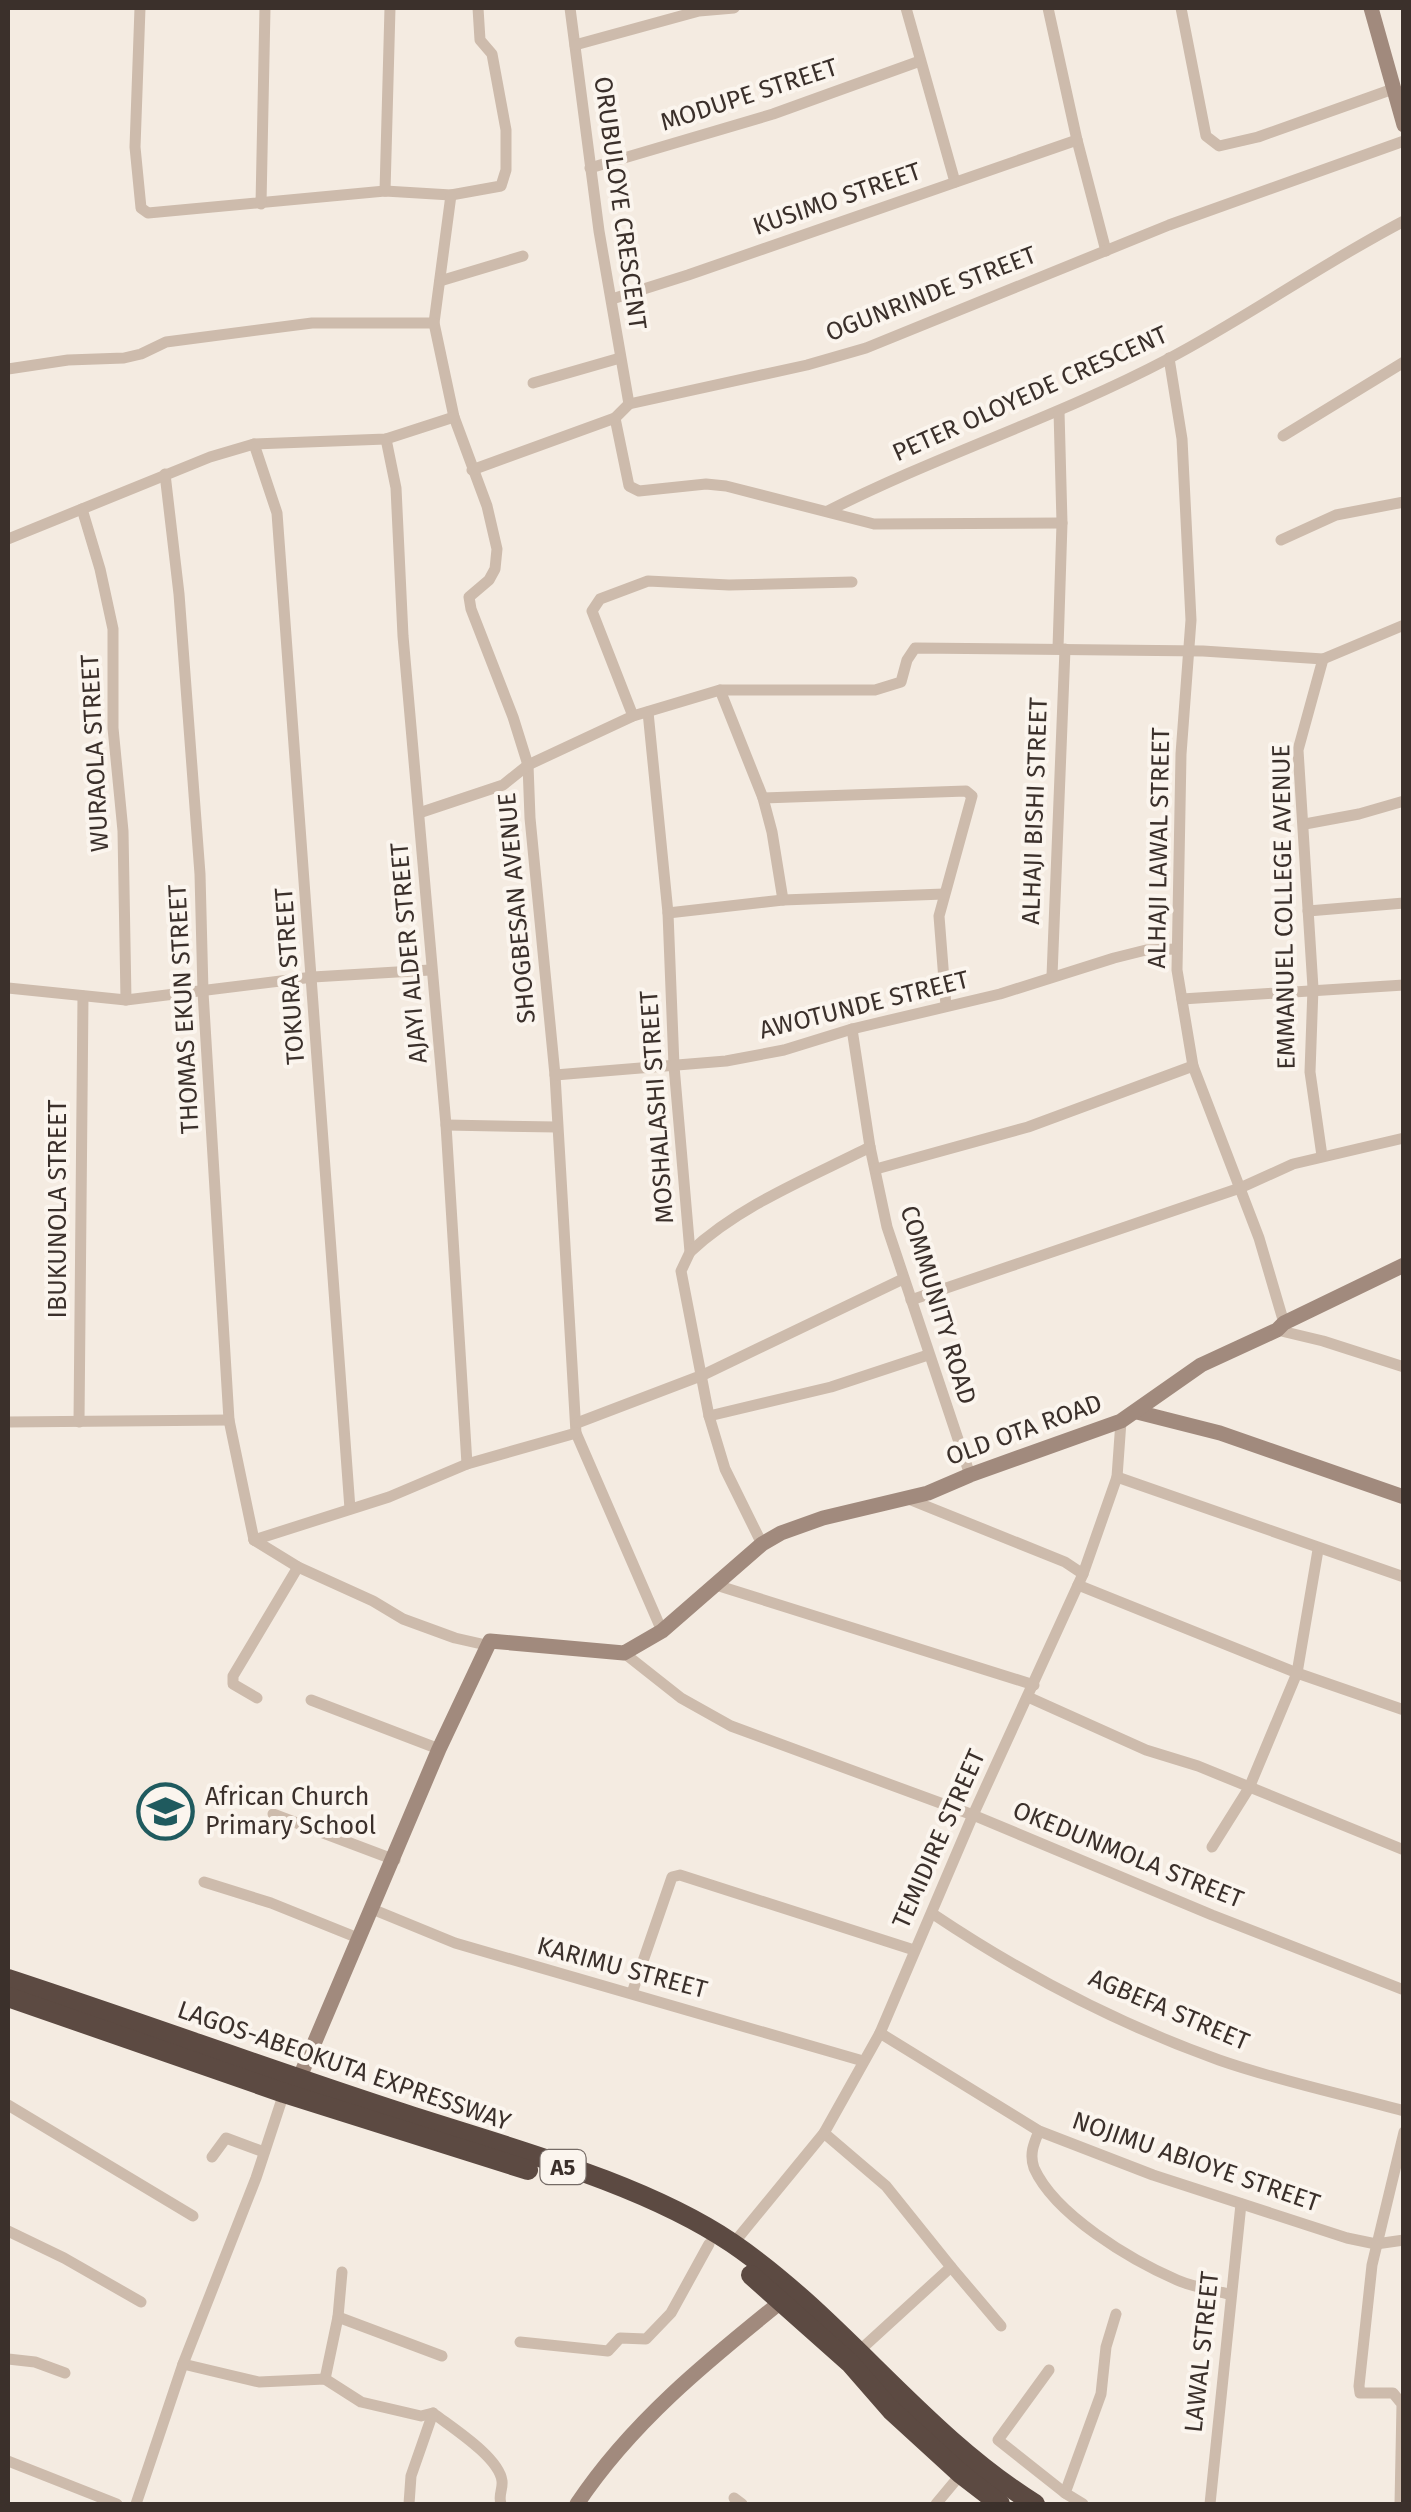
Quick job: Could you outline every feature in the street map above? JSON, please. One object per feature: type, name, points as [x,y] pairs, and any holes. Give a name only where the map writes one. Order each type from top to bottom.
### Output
[{"type":"highway","name":"LAGOS-ABEOKUTA EXPRESSWAY","points":[[8,1979],[291,2086],[658,2215],[710,2244],[782,2301],[850,2363],[890,2410],[1000,2504]]},
{"type":"highway","name":"LAGOS-ABEOKUTA EXPRESSWAY","points":[[8,1998],[639,2194],[698,2223],[734,2244],[808,2304],[964,2454],[1035,2504]]},
{"type":"street","points":[[140,8],[135,147],[141,208],[148,213],[385,191],[452,194],[501,186],[506,170],[506,130],[492,54],[480,40],[478,8]]},
{"type":"street","points":[[261,204],[266,8]]},
{"type":"street","points":[[385,191],[390,8]]},
{"type":"street","name":"ORUBULOYE CRESCENT","points":[[570,8],[590,168],[629,404]]},
{"type":"street","points":[[576,45],[699,11],[734,8]]},
{"type":"street","points":[[906,8],[955,182]]},
{"type":"street","points":[[1048,8],[1076,140],[1106,251]]},
{"type":"street","points":[[1181,8],[1206,136],[1219,146],[1258,138],[1393,89]]},
{"type":"street","points":[[1371,8],[1404,124]]},
{"type":"street","name":"MODUPE STREET","points":[[590,168],[774,114],[920,60]]},
{"type":"street","name":"KUSIMO STREET","points":[[612,299],[1076,140]]},
{"type":"street","name":"OGUNRINDE STREET","points":[[629,404],[786,370],[866,348],[1231,202],[1404,141]]},
{"type":"street","name":"SHOGBESAN AVENUE","points":[[452,194],[434,323],[454,417],[487,506],[496,549],[495,569],[469,597],[471,609],[528,764],[555,1075],[576,1428],[662,1631]]},
{"type":"street","name":"PETER OLOYEDE CRESCENT","points":[[828,511],[1060,411],[1169,358],[1341,254],[1404,221]]},
{"type":"street","points":[[440,281],[523,256]]},
{"type":"street","points":[[8,370],[68,360],[124,358],[166,342],[312,322],[434,323]]},
{"type":"street","points":[[534,382],[620,358]]},
{"type":"street","name":"ALHAJI LAWAL STREET","points":[[1169,358],[1182,439],[1189,535],[1190,651],[1181,754],[1177,949],[1182,999],[1193,1066],[1240,1188],[1280,1326]]},
{"type":"street","points":[[1283,436],[1404,362]]},
{"type":"street","points":[[472,470],[615,418],[629,404]]},
{"type":"street","name":"ALHAJI BISHI STREET","points":[[1052,976],[1062,648],[1060,411]]},
{"type":"street","points":[[8,539],[165,474],[254,444],[386,439],[454,417]]},
{"type":"street","points":[[615,418],[627,482],[632,490],[726,486],[874,524],[1062,523]]},
{"type":"street","name":"AJAYI ALDER STREET","points":[[386,439],[396,488],[403,636],[446,1125],[467,1464]]},
{"type":"street","name":"TOKURA STREET","points":[[254,444],[277,513],[350,1509]]},
{"type":"street","name":"THOMAS EKUN STREET","points":[[165,474],[179,594],[195,805],[229,1420],[254,1540]]},
{"type":"street","points":[[1281,540],[1336,515],[1404,502]]},
{"type":"street","name":"WURAOLA STREET","points":[[82,509],[112,628],[113,728],[124,831],[126,1000]]},
{"type":"street","points":[[633,716],[592,611],[600,598],[648,581],[715,585],[852,582]]},
{"type":"street","points":[[419,813],[503,785],[528,764],[633,716],[720,690],[875,690],[900,682],[915,648],[1190,651],[1324,659],[1404,625]]},
{"type":"street","name":"EMMANUEL COLLEGE AVENUE","points":[[1322,1156],[1310,1072],[1313,988],[1298,750],[1324,659]]},
{"type":"street","points":[[720,690],[763,798],[783,900]]},
{"type":"street","name":"MOSHALASHI STREET","points":[[648,712],[668,913],[674,1066],[690,1252],[681,1271],[709,1416],[725,1469],[762,1544]]},
{"type":"street","points":[[763,798],[966,791],[972,796],[938,929],[946,1006]]},
{"type":"street","points":[[1305,824],[1403,803]]},
{"type":"street","points":[[668,913],[783,900],[944,894]]},
{"type":"street","points":[[1308,911],[1404,904]]},
{"type":"street","name":"AWOTUNDE STREET","points":[[555,1075],[674,1066],[784,1050],[852,1029],[1000,994],[1146,950],[1177,949]]},
{"type":"street","points":[[8,988],[126,1000],[314,978],[430,970]]},
{"type":"street","points":[[1182,999],[1404,985]]},
{"type":"street","name":"IBUKUNOLA STREET","points":[[79,1422],[82,996]]},
{"type":"street","name":"COMMUNITY ROAD","points":[[852,1029],[887,1227],[970,1475]]},
{"type":"street","points":[[876,1169],[1028,1126],[1193,1066]]},
{"type":"street","points":[[446,1125],[556,1127]]},
{"type":"street","points":[[911,1300],[1240,1188],[1293,1164],[1404,1138]]},
{"type":"street","points":[[690,1252],[707,1236],[770,1198],[870,1147]]},
{"type":"street","name":"OLD OTA ROAD","points":[[624,1653],[662,1631],[762,1544],[806,1523],[928,1493],[1122,1421],[1200,1365],[1404,1265]]},
{"type":"street","points":[[254,1540],[389,1497],[467,1464],[576,1428],[702,1375],[903,1279]]},
{"type":"street","points":[[1280,1326],[1404,1367]]},
{"type":"street","points":[[709,1416],[830,1387],[928,1355]]},
{"type":"street","points":[[1137,1412],[1220,1433],[1404,1497]]},
{"type":"street","points":[[8,1422],[229,1420]]},
{"type":"street","name":"TEMIDIRE STREET","points":[[734,2244],[824,2134],[880,2034],[972,1815],[1080,1580],[1118,1477],[1122,1421]]},
{"type":"street","points":[[1118,1477],[1404,1577]]},
{"type":"street","points":[[906,1498],[1065,1562],[1080,1580],[1297,1673],[1404,1710]]},
{"type":"street","points":[[254,1540],[298,1568],[373,1601],[402,1619],[455,1638],[486,1645],[495,1642],[624,1653]]},
{"type":"street","points":[[1212,1847],[1248,1788],[1297,1673],[1318,1550]]},
{"type":"street","points":[[257,1698],[233,1684],[232,1676],[298,1568]]},
{"type":"street","points":[[716,1585],[1031,1691],[1146,1750],[1198,1766],[1404,1850]]},
{"type":"street","points":[[136,2504],[183,2364],[264,2152],[486,1645]]},
{"type":"street","name":"OKEDUNMOLA STREET","points":[[624,1653],[681,1698],[731,1726],[972,1815],[1212,1916],[1404,1990]]},
{"type":"street","points":[[311,1700],[439,1749]]},
{"type":"street","points":[[273,1814],[395,1860]]},
{"type":"street","points":[[632,1993],[672,1877],[680,1875],[914,1950]]},
{"type":"street","points":[[204,1882],[271,1903],[358,1938]]},
{"type":"street","name":"KARIMU STREET","points":[[372,1909],[455,1943],[863,2061]]},
{"type":"street","name":"AGBEFA STREET","points":[[932,1914],[997,1957],[1107,2012],[1218,2060],[1404,2110]]},
{"type":"street","name":"NOJIMU ABIOYE STREET","points":[[880,2034],[1039,2131],[1153,2176],[1376,2244],[1404,2240]]},
{"type":"street","points":[[8,2105],[193,2216]]},
{"type":"street","points":[[1039,2131],[1032,2149],[1034,2168],[1076,2220],[1098,2238],[1179,2281],[1229,2294]]},
{"type":"street","points":[[1400,2504],[1402,2404],[1393,2393],[1368,2396],[1360,2393],[1359,2386],[1365,2305],[1404,2132]]},
{"type":"street","points":[[824,2134],[886,2186],[1001,2326]]},
{"type":"street","points":[[212,2157],[226,2138],[264,2152]]},
{"type":"street","name":"LAWAL STREET","points":[[1210,2504],[1241,2204]]},
{"type":"street","points":[[8,2232],[141,2302]]},
{"type":"street","points":[[520,2342],[608,2352],[620,2338],[646,2339],[671,2313],[710,2244]]},
{"type":"street","points":[[858,2352],[951,2266]]},
{"type":"street","points":[[324,2378],[338,2317],[342,2272]]},
{"type":"street","points":[[577,2504],[607,2461],[693,2373],[782,2301]]},
{"type":"street","points":[[1064,2493],[1101,2394],[1106,2347],[1116,2314]]},
{"type":"street","points":[[338,2317],[442,2356]]},
{"type":"street","points":[[8,2359],[35,2362],[65,2372]]},
{"type":"street","points":[[183,2364],[259,2382],[324,2378],[361,2402],[420,2416],[433,2413]]},
{"type":"street","points":[[1049,2370],[998,2440],[1083,2504]]},
{"type":"street","points":[[409,2504],[410,2476],[433,2413]]},
{"type":"street","points":[[433,2413],[471,2442],[499,2473],[503,2483],[501,2504]]},
{"type":"street","points":[[8,2460],[117,2504]]},
{"type":"street","points":[[936,2504],[961,2474]]},
{"type":"place","name":"African Church Primary School","points":[[166,1811]]}]
